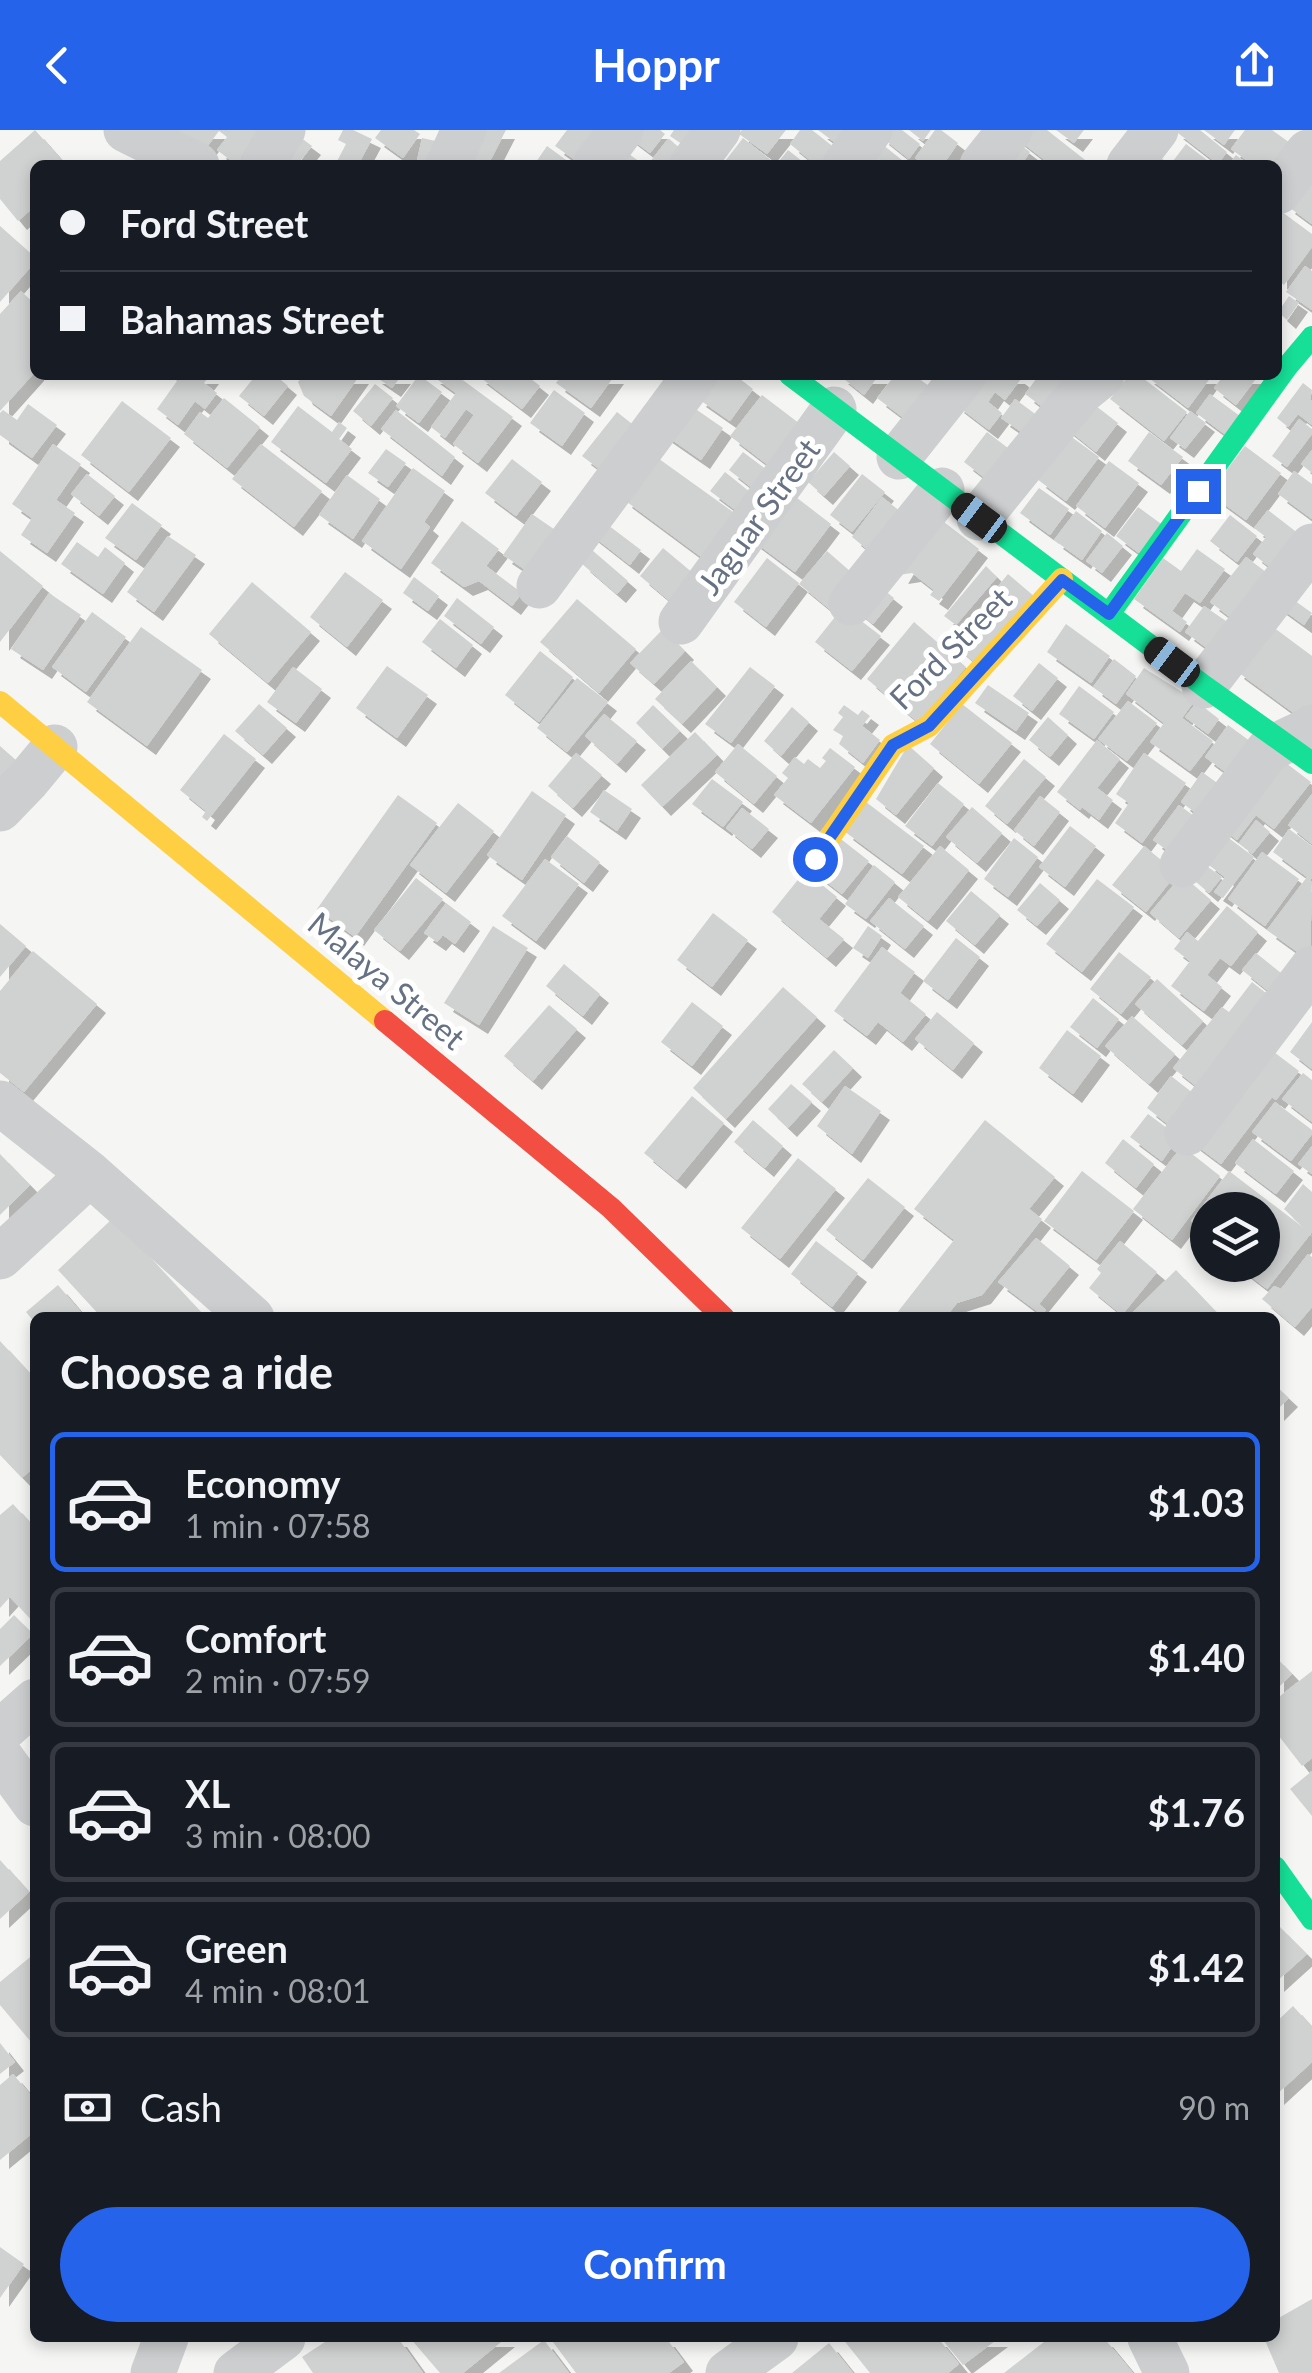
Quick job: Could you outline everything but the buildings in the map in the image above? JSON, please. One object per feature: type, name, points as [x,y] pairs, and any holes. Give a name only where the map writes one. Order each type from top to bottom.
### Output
[{"type":"street","points":[[265,160],[283,130]]},
{"type":"street","points":[[450,160],[464,130]]},
{"type":"street","points":[[599,160],[621,130]]},
{"type":"street","points":[[696,160],[718,130]]},
{"type":"street","points":[[849,160],[870,130]]},
{"type":"street","points":[[986,160],[1010,130]]},
{"type":"street","points":[[1134,160],[1156,130]]},
{"type":"street","points":[[1282,184],[1300,146]]},
{"type":"street","points":[[1282,374],[1312,337]]},
{"type":"street","points":[[539,586],[691,380]]},
{"type":"street","points":[[898,457],[960,380]]},
{"type":"street","points":[[979,518],[1096,380]]},
{"type":"street","points":[[1109,614],[1277,380]]},
{"type":"street","points":[[818,389],[898,457],[1204,686],[1302,744]]},
{"type":"street","name":"Jaguar Street","points":[[682,622],[818,389]]},
{"type":"street","points":[[851,603],[942,490]]},
{"type":"street","points":[[1204,686],[1312,546]]},
{"type":"street","name":"Ford Street","points":[[815,859],[893,745],[929,726],[1062,580]]},
{"type":"street","name":"Malaya Street","points":[[0,702],[611,1208],[718,1312]]},
{"type":"street","points":[[1182,866],[1269,750],[1302,744]]},
{"type":"street","points":[[0,809],[55,747]]},
{"type":"street","points":[[1187,1133],[1312,968]]},
{"type":"street","points":[[0,1103],[90,1174],[245,1312]]},
{"type":"street","points":[[0,1258],[90,1174]]},
{"type":"street","points":[[0,1732],[30,1705]]},
{"type":"street","points":[[0,1756],[30,1797]]},
{"type":"street","points":[[1280,1874],[1312,1919]]},
{"type":"street","points":[[153,2373],[165,2342]]},
{"type":"street","points":[[236,2373],[278,2342]]},
{"type":"street","points":[[728,2373],[771,2342]]},
{"type":"street","points":[[1152,2342],[1167,2373]]},
{"type":"traffic: fast","points":[[1282,374],[1312,337]]},
{"type":"traffic: fast","points":[[797,380],[1312,763]]},
{"type":"traffic: fast","points":[[1109,614],[1277,380]]},
{"type":"traffic: fast","points":[[1280,1874],[1312,1919]]},
{"type":"traffic: slow","points":[[815,859],[893,745],[929,726],[1062,579]]},
{"type":"traffic: slow","points":[[0,702],[385,1021]]},
{"type":"traffic: jam","points":[[385,1021],[611,1208],[718,1312]]},
{"type":"route","points":[[815,859],[893,745],[929,726],[1062,580],[1109,614],[1198,491]]}]
